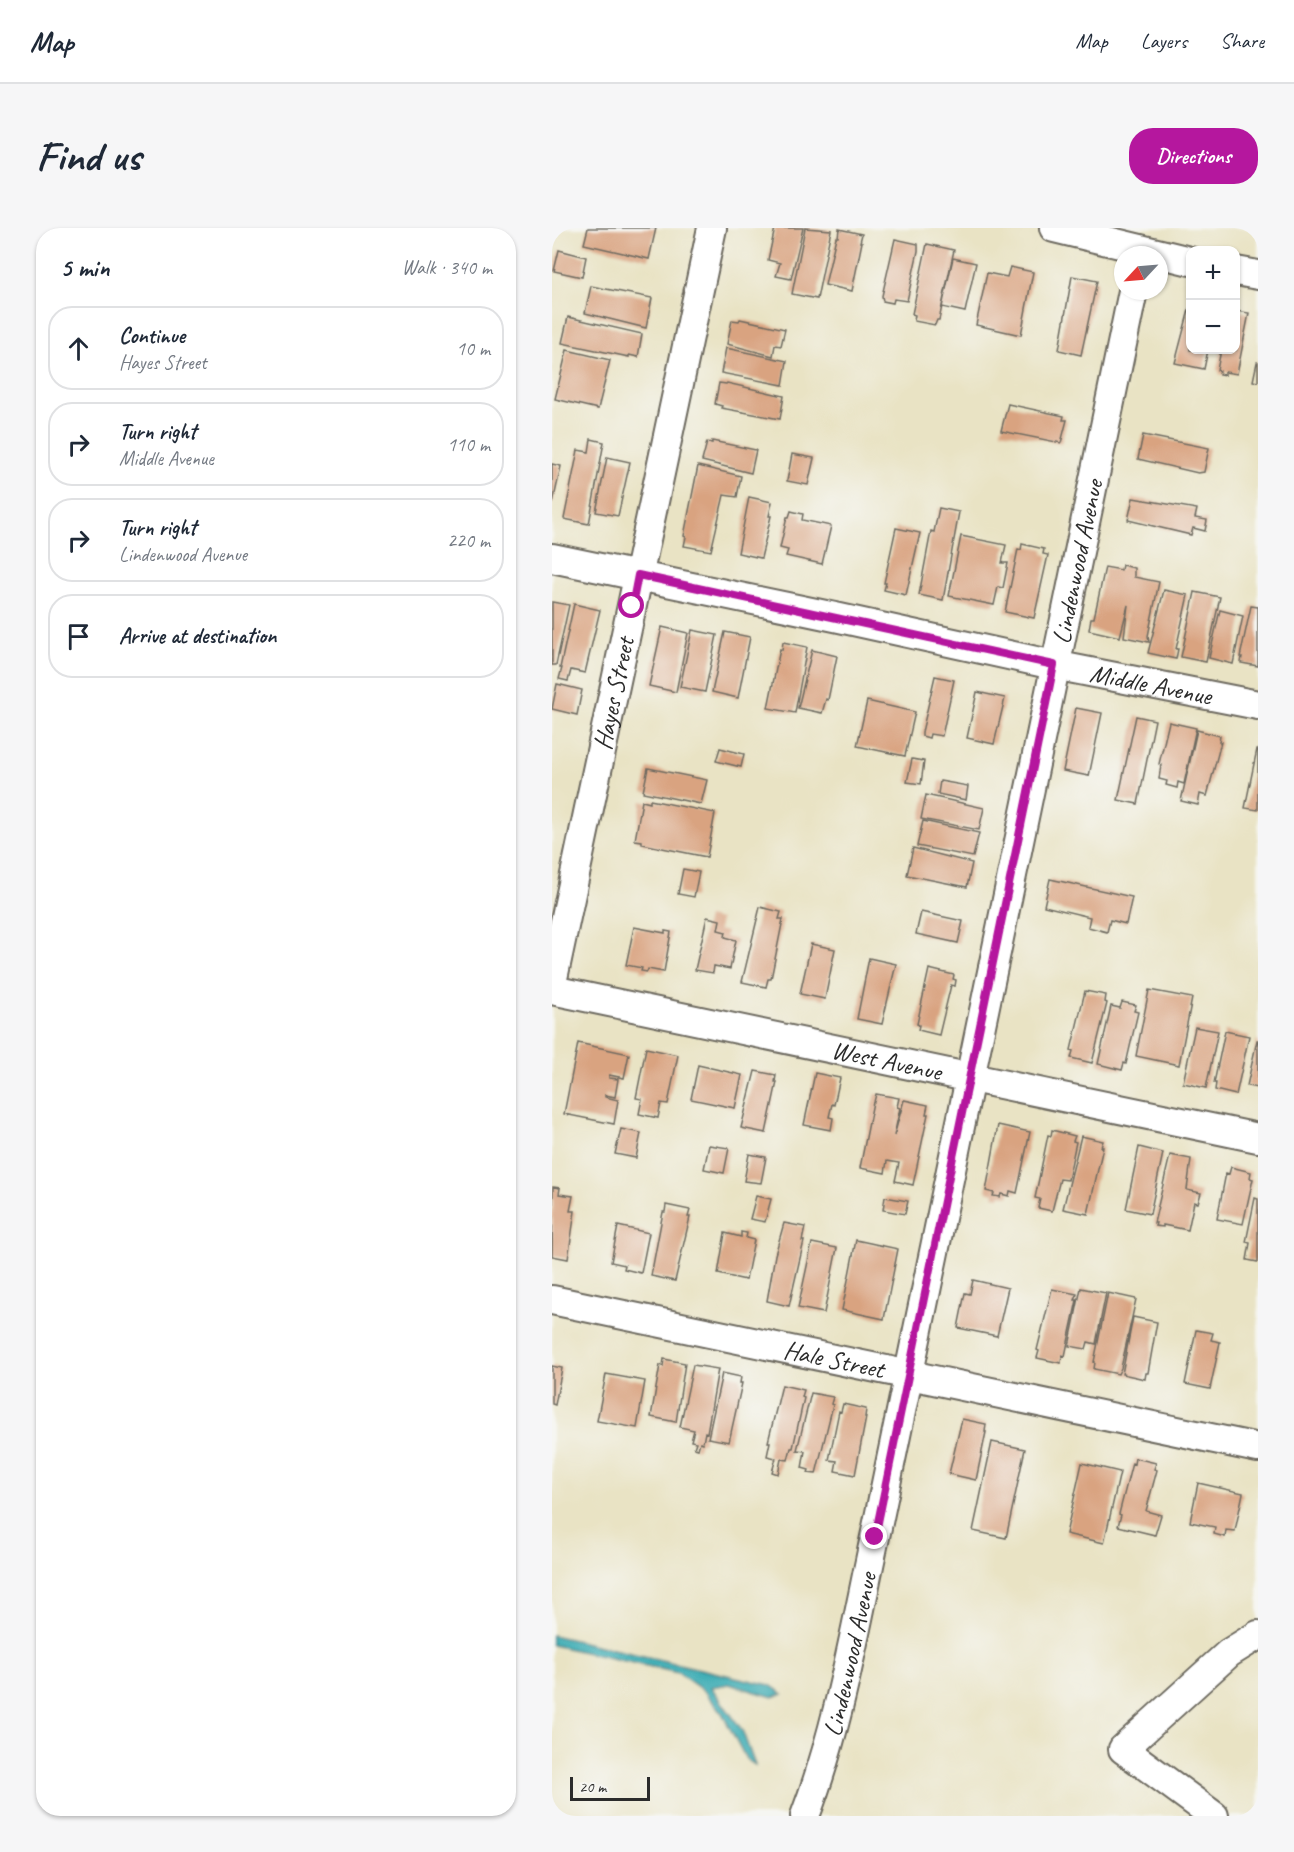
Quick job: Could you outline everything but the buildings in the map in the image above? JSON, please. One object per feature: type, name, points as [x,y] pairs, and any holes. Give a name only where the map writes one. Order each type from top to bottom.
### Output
[{"type":"street","name":"Hayes Street","points":[[552,983],[712,228]]},
{"type":"street","points":[[1054,228],[1143,244],[1186,259]]},
{"type":"street","points":[[1240,272],[1258,275]]},
{"type":"street","name":"Lindenwood Avenue","points":[[805,1816],[815,1790],[836,1714],[875,1537],[1131,300]]},
{"type":"street","name":"Middle Avenue","points":[[552,558],[1054,665],[1258,705]]},
{"type":"street","name":"West Avenue","points":[[552,990],[1258,1138]]},
{"type":"street","name":"Hale Street","points":[[552,1300],[1258,1448]]},
{"type":"street","points":[[1214,1816],[1123,1749],[1229,1653],[1258,1635]]},
{"type":"water","points":[[552,1635],[770,1685],[783,1694],[773,1697],[729,1684],[711,1687],[742,1730],[755,1765],[746,1759],[722,1713],[705,1692],[678,1673],[552,1645]]},
{"type":"route","points":[[632,606],[638,575],[1054,665],[875,1537]]}]
